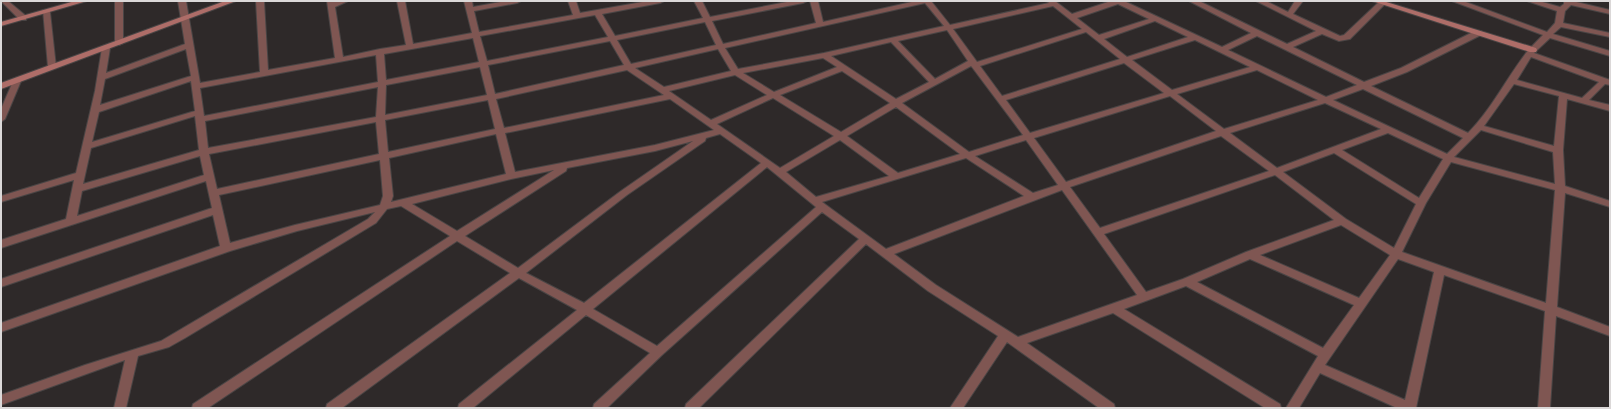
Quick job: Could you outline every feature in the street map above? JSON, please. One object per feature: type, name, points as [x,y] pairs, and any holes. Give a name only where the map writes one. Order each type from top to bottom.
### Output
[{"type":"street","points":[[4,1],[23,18]]},
{"type":"street","points":[[1,24],[83,1]]},
{"type":"street","points":[[119,1],[119,43]]},
{"type":"street","points":[[182,1],[195,81],[204,152],[226,248]]},
{"type":"street","points":[[1,86],[232,1]]},
{"type":"street","points":[[260,1],[264,72]]},
{"type":"street","points":[[339,59],[331,4],[344,1]]},
{"type":"street","points":[[402,1],[410,46]]},
{"type":"street","points":[[468,1],[511,176]]},
{"type":"street","points":[[470,10],[517,1]]},
{"type":"street","points":[[572,1],[577,16]]},
{"type":"street","points":[[95,110],[195,81],[264,72],[660,1]]},
{"type":"street","points":[[698,1],[720,46],[736,72],[841,136],[897,177]]},
{"type":"street","points":[[85,147],[200,116],[484,64],[708,21],[803,1]]},
{"type":"street","points":[[814,1],[820,24]]},
{"type":"street","points":[[76,189],[204,152],[492,97],[926,1],[949,28],[1144,297]]},
{"type":"street","points":[[1070,17],[1118,1],[1448,158],[1560,188],[1610,204]]},
{"type":"street","points":[[1196,3],[1208,1]]},
{"type":"street","points":[[1260,1],[1336,38],[1343,39],[1380,2],[1478,33],[1607,82]]},
{"type":"street","points":[[1289,15],[1299,1]]},
{"type":"street","points":[[1456,1],[1549,35],[1610,54]]},
{"type":"street","points":[[1531,1],[1565,4],[1610,12]]},
{"type":"street","points":[[214,193],[668,93],[736,72],[949,28],[1053,2],[1086,30],[1275,172],[1342,221],[1396,254],[1551,309],[1610,332]]},
{"type":"street","points":[[1196,3],[1468,137]]},
{"type":"street","points":[[1292,408],[1325,354],[1396,254],[1421,203],[1448,158],[1479,127],[1512,82],[1531,52],[1559,24],[1565,4]]},
{"type":"street","points":[[46,12],[52,67]]},
{"type":"street","points":[[598,13],[629,67],[780,172],[884,254],[932,288],[1006,334],[1101,406]]},
{"type":"street","points":[[1098,38],[1155,19]]},
{"type":"street","points":[[1559,24],[1610,35]]},
{"type":"street","points":[[780,172],[933,82],[973,63],[1086,30]]},
{"type":"street","points":[[1286,47],[1321,31]]},
{"type":"street","points":[[1221,51],[1257,33]]},
{"type":"street","points":[[884,254],[1032,197],[1223,132],[1326,100],[1404,70],[1478,33]]},
{"type":"street","points":[[1001,99],[1194,38]]},
{"type":"street","points":[[893,40],[933,82]]},
{"type":"street","points":[[102,77],[189,44]]},
{"type":"street","points":[[71,221],[85,147],[102,77],[106,48]]},
{"type":"street","points":[[1,400],[89,368],[165,344],[372,221],[380,214],[385,206],[388,196],[380,119],[382,83],[380,51]]},
{"type":"street","points":[[824,55],[896,103],[966,154],[1032,197]]},
{"type":"street","points":[[600,408],[658,352],[819,204],[966,154],[1258,67]]},
{"type":"street","points":[[711,123],[773,95],[842,68]]},
{"type":"street","points":[[1,119],[17,81]]},
{"type":"street","points":[[1512,82],[1610,108]]},
{"type":"street","points":[[1583,101],[1607,82]]},
{"type":"street","points":[[1544,408],[1560,188],[1558,150],[1563,96]]},
{"type":"street","points":[[1479,127],[1558,150]]},
{"type":"street","points":[[1097,233],[1275,172],[1387,130]]},
{"type":"street","points":[[1,328],[226,248],[302,226],[511,176],[568,166],[706,136],[722,131]]},
{"type":"street","points":[[332,408],[518,273],[624,193],[706,136]]},
{"type":"street","points":[[1334,149],[1421,203]]},
{"type":"street","points":[[464,408],[767,163]]},
{"type":"street","points":[[198,408],[457,236],[568,166]]},
{"type":"street","points":[[1,199],[79,175]]},
{"type":"street","points":[[1,244],[210,176]]},
{"type":"street","points":[[403,203],[518,273],[585,309],[658,352]]},
{"type":"street","points":[[1,283],[217,210]]},
{"type":"street","points":[[1017,342],[1187,282],[1250,255],[1342,221]]},
{"type":"street","points":[[691,408],[865,239]]},
{"type":"street","points":[[1250,255],[1360,304]]},
{"type":"street","points":[[1317,367],[1410,408],[1440,270]]},
{"type":"street","points":[[1187,282],[1325,354]]},
{"type":"street","points":[[1114,308],[1275,408]]},
{"type":"street","points":[[956,408],[1006,334]]},
{"type":"street","points":[[120,408],[134,353]]}]
